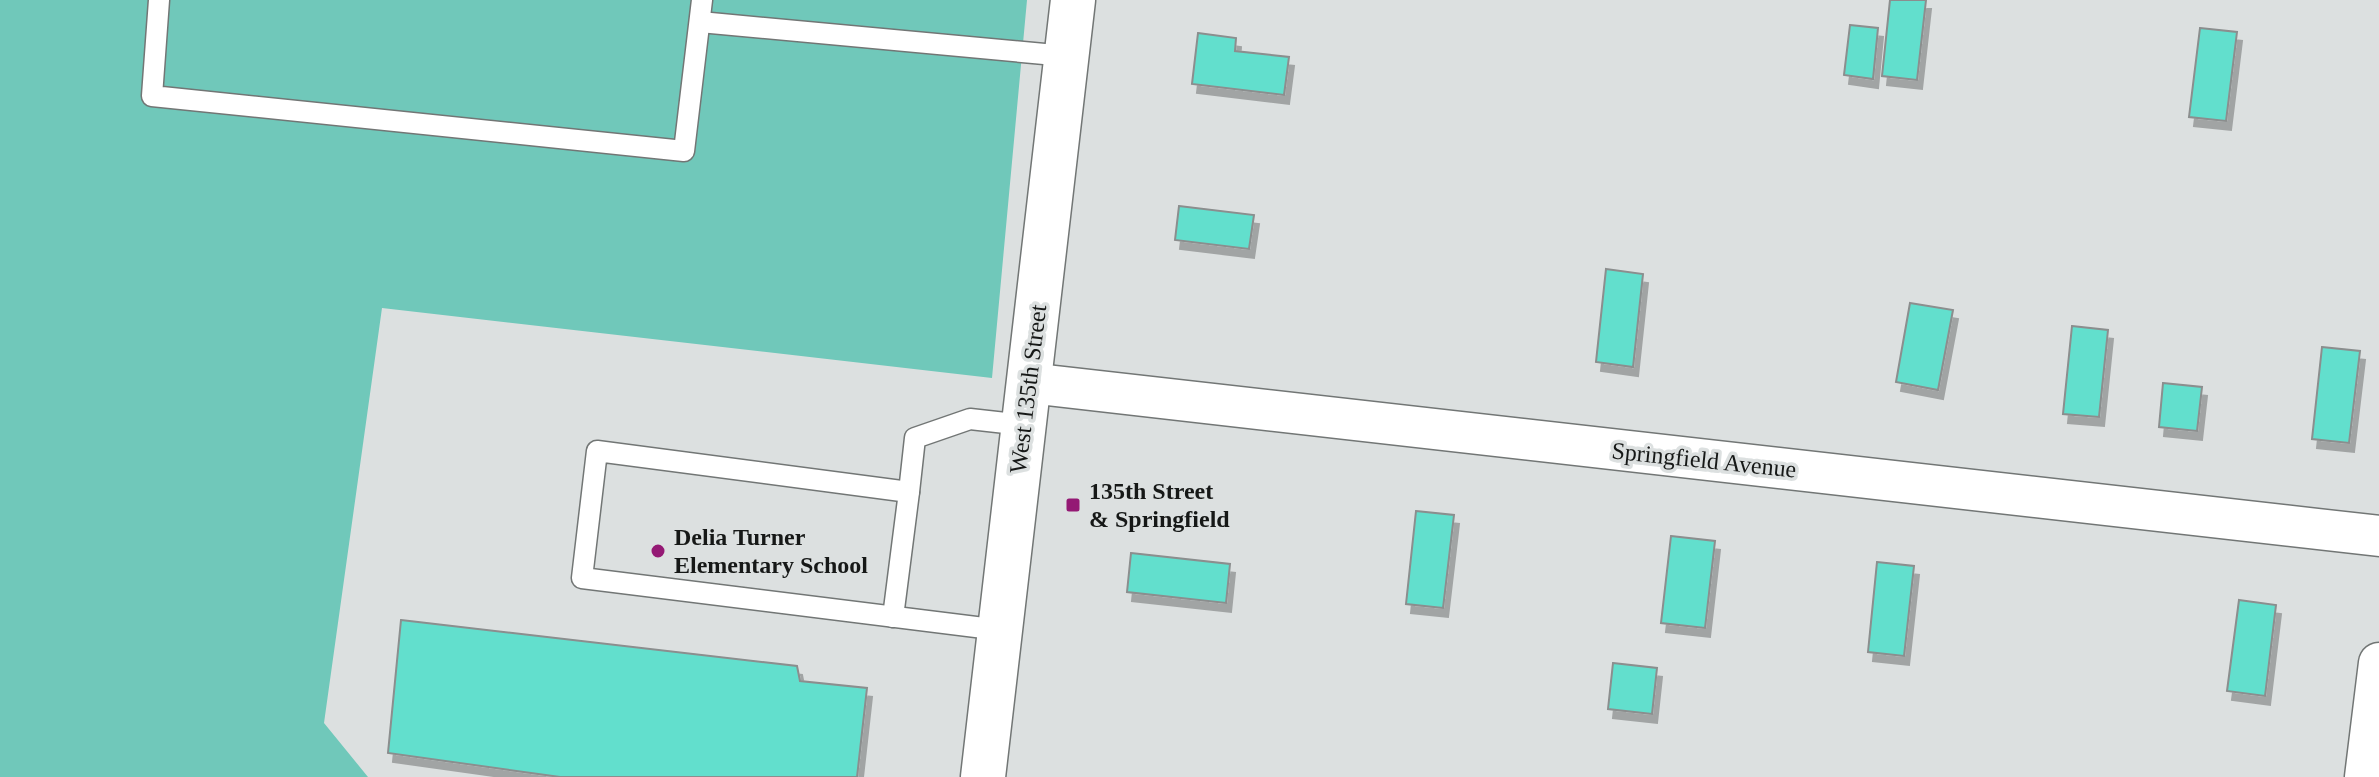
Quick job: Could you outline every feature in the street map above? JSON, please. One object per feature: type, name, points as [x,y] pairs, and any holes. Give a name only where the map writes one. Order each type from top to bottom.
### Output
[{"type":"street","name":"West 135th Street","points":[[983,777],[1073,0]]},
{"type":"street","name":"Springfield Avenue","points":[[1029,383],[2379,536]]},
{"type":"street","points":[[2365,777],[2379,663]]},
{"type":"lane","points":[[159,0],[152,96],[684,151],[702,0]]},
{"type":"lane","points":[[700,22],[1066,56]]},
{"type":"lane","points":[[893,617],[915,438],[970,419],[1024,425]]},
{"type":"lane","points":[[909,492],[597,451],[582,578],[1000,630]]},
{"type":"green space","points":[[0,0],[1027,0],[992,378],[382,308],[324,723],[368,777],[0,777]]},
{"type":"building","points":[[1890,0],[1926,0],[1917,80],[1882,76]]},
{"type":"building","points":[[1850,25],[1878,28],[1873,79],[1844,75]]},
{"type":"building","points":[[2200,28],[2237,32],[2226,121],[2189,117]]},
{"type":"building","points":[[1198,33],[1236,38],[1235,51],[1289,57],[1284,95],[1192,84]]},
{"type":"building","points":[[1179,206],[1254,215],[1249,249],[1175,240]]},
{"type":"building","points":[[1606,269],[1643,274],[1633,367],[1596,362]]},
{"type":"building","points":[[1910,303],[1953,310],[1938,390],[1896,382]]},
{"type":"building","points":[[2072,326],[2108,330],[2099,417],[2063,414]]},
{"type":"building","points":[[2322,347],[2360,351],[2349,443],[2312,439]]},
{"type":"building","points":[[2163,383],[2202,387],[2197,431],[2159,427]]},
{"type":"building","points":[[1416,511],[1454,515],[1443,608],[1406,604]]},
{"type":"building","points":[[1671,536],[1715,541],[1705,628],[1661,623]]},
{"type":"building","points":[[1131,553],[1230,564],[1226,603],[1127,592]]},
{"type":"building","points":[[1877,562],[1914,566],[1904,656],[1868,652]]},
{"type":"building","points":[[2239,600],[2276,605],[2265,696],[2227,691]]},
{"type":"building","points":[[401,620],[797,666],[800,681],[867,688],[857,777],[560,777],[388,753]]},
{"type":"building","points":[[1613,663],[1657,668],[1652,714],[1608,709]]},
{"type":"place","name":"135th Street & Springfield","points":[[1073,505]]},
{"type":"place","name":"Delia Turner Elementary School","points":[[658,551]]}]
